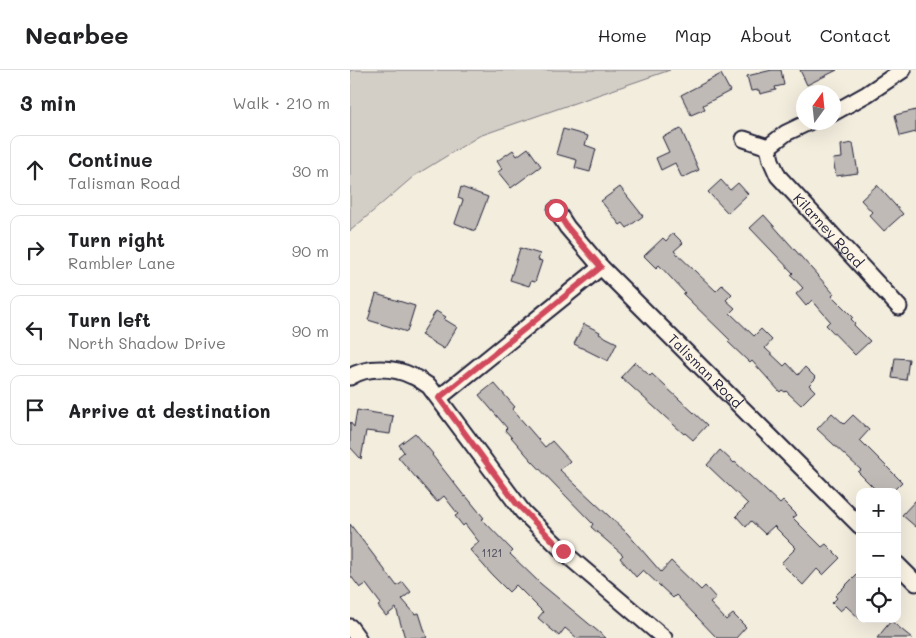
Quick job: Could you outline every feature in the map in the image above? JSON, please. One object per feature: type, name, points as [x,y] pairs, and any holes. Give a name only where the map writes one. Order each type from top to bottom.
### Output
[{"type":"street","points":[[841,109],[903,70]]},
{"type":"street","points":[[744,139],[768,147],[786,133],[796,128]]},
{"type":"street","name":"Kilarney Road","points":[[768,147],[778,176],[899,307]]},
{"type":"street","name":"Talisman Road","points":[[556,210],[567,227],[601,267],[856,522]]},
{"type":"street","points":[[439,398],[601,267]]},
{"type":"street","points":[[350,377],[376,369],[393,370],[412,376],[429,386],[523,512],[568,556],[664,638]]},
{"type":"street","points":[[901,568],[916,583]]},
{"type":"street","points":[[350,627],[358,638]]},
{"type":"shaded area","points":[[350,70],[670,70],[479,136],[414,176],[350,231]]},
{"type":"building","points":[[772,70],[781,70],[784,85],[775,87],[776,90],[760,94],[759,90],[751,91],[747,76]]},
{"type":"building","points":[[800,70],[837,70],[807,85]]},
{"type":"building","points":[[721,74],[730,91],[703,105],[705,109],[691,115],[681,95]]},
{"type":"building","points":[[916,110],[916,132],[900,136],[895,115]]},
{"type":"building","points":[[563,129],[588,136],[585,145],[596,149],[590,172],[575,168],[577,160],[556,154]]},
{"type":"building","points":[[681,129],[699,170],[682,178],[675,163],[661,170],[656,158],[669,152],[662,137]]},
{"type":"building","points":[[853,143],[858,173],[836,176],[833,159],[842,158],[841,145]]},
{"type":"building","points":[[528,148],[541,166],[511,188],[498,172],[502,169],[497,161],[513,150],[517,156]]},
{"type":"building","points":[[721,180],[730,190],[738,183],[748,194],[728,213],[708,192]]},
{"type":"building","points":[[877,185],[903,214],[884,231],[869,215],[872,212],[861,200]]},
{"type":"building","points":[[461,187],[488,197],[475,231],[455,223],[463,200],[458,198]]},
{"type":"building","points":[[620,187],[643,216],[627,228],[623,223],[620,225],[601,201]]},
{"type":"building","points":[[764,215],[834,294],[832,296],[853,317],[851,319],[855,323],[854,325],[870,341],[855,355],[826,325],[830,321],[812,300],[806,306],[796,294],[803,288],[791,275],[793,273],[750,228]]},
{"type":"building","points":[[673,233],[683,243],[674,251],[716,291],[722,285],[732,294],[726,300],[735,308],[730,313],[754,336],[761,329],[772,340],[765,348],[784,366],[787,363],[798,375],[805,367],[816,378],[809,385],[815,391],[801,405],[786,391],[782,390],[780,392],[752,361],[750,363],[728,342],[730,340],[683,294],[685,293],[659,265],[656,268],[644,256],[663,238],[666,241]]},
{"type":"building","points":[[520,248],[540,254],[538,260],[542,261],[535,282],[531,281],[529,286],[510,280]]},
{"type":"building","points":[[376,294],[415,306],[407,332],[368,320]]},
{"type":"building","points":[[436,311],[446,317],[444,319],[457,327],[444,349],[421,335]]},
{"type":"building","points":[[584,324],[617,343],[608,361],[574,344]]},
{"type":"building","points":[[895,358],[909,359],[906,380],[892,378]]},
{"type":"building","points":[[635,362],[650,376],[652,374],[707,425],[693,440],[621,377]]},
{"type":"building","points":[[494,383],[515,407],[512,409],[545,447],[552,441],[570,461],[560,470],[627,533],[661,572],[671,561],[701,590],[705,586],[716,598],[710,603],[726,620],[733,614],[746,627],[736,638],[717,638],[676,595],[673,598],[643,570],[636,577],[620,558],[623,555],[591,527],[593,524],[531,460],[505,430],[507,428],[479,395]]},
{"type":"building","points":[[357,410],[393,416],[390,434],[366,431],[361,459],[350,447],[350,422],[354,427]]},
{"type":"building","points":[[832,413],[844,424],[853,415],[869,430],[860,440],[902,482],[896,488],[874,488],[858,472],[861,470],[817,429]]},
{"type":"building","points":[[415,433],[465,497],[484,518],[482,519],[513,551],[510,554],[541,584],[606,638],[577,638],[565,628],[559,636],[538,618],[543,612],[516,585],[509,592],[492,575],[470,550],[479,542],[465,524],[463,526],[455,516],[458,514],[444,496],[437,502],[398,457],[404,452],[399,445]]},
{"type":"building","points":[[720,450],[780,504],[783,501],[797,515],[793,518],[822,547],[826,544],[840,558],[823,575],[817,569],[803,585],[781,563],[796,548],[774,526],[765,534],[751,521],[746,527],[736,516],[748,504],[707,465]]},
{"type":"building","points":[[916,500],[916,527],[902,515]]},
{"type":"building","points":[[350,524],[397,586],[403,582],[411,592],[402,599],[415,614],[419,613],[427,638],[405,638],[396,608],[386,616],[378,606],[381,604],[366,584],[360,588],[350,575]]},
{"type":"building","points":[[856,575],[856,615],[846,606],[840,611],[832,603],[837,598],[835,596]]},
{"type":"building","points":[[889,623],[893,623],[912,638],[877,638]]},
{"type":"route","points":[[556,210],[567,227],[601,267],[439,398],[523,512],[563,551]]}]
